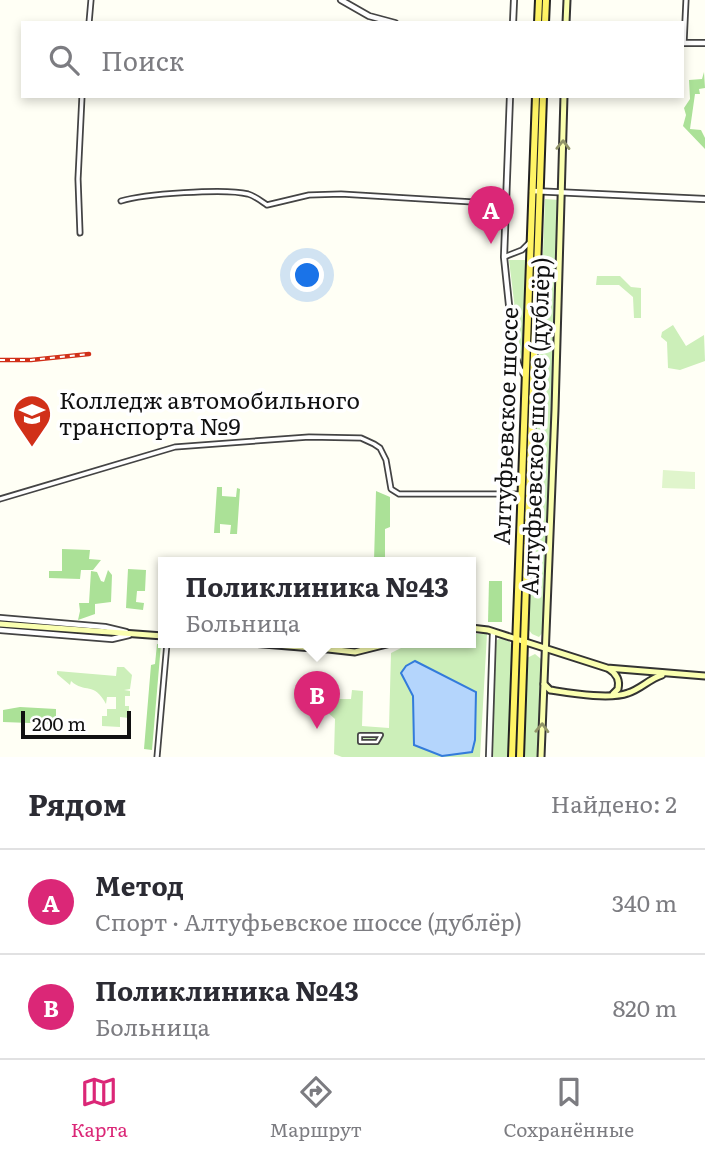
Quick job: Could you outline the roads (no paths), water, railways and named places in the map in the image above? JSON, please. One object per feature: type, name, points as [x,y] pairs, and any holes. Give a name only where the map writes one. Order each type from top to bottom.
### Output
[{"type":"main road","points":[[538,21],[539,0]]},
{"type":"main road","points":[[545,0],[545,21]]},
{"type":"main road","points":[[566,21],[567,0]]},
{"type":"main road","name":"Алтуфьевское шоссе","points":[[520,757],[536,192],[536,98]]},
{"type":"main road","name":"Алтуфьевское шоссе","points":[[511,754],[530,241],[543,98]]},
{"type":"main road","name":"Алтуфьевское шоссе (дублёр)","points":[[541,757],[564,98]]},
{"type":"main road","points":[[0,624],[158,636]]},
{"type":"main road","points":[[476,629],[494,632],[607,668],[705,676]]},
{"type":"main road","points":[[314,648],[345,652],[375,648]]},
{"type":"main road","points":[[326,649],[330,648]]},
{"type":"main road","points":[[607,668],[616,675],[619,682],[617,691],[610,695]]},
{"type":"main road","points":[[544,684],[550,690],[610,695],[629,693],[649,679],[665,674]]},
{"type":"main road","points":[[543,700],[550,693],[558,691]]},
{"type":"street","points":[[89,21],[91,0]]},
{"type":"street","points":[[341,0],[363,13],[389,21]]},
{"type":"street","points":[[513,21],[514,0]]},
{"type":"street","points":[[684,29],[686,0]]},
{"type":"street","points":[[684,43],[705,43]]},
{"type":"street","points":[[80,233],[78,178],[82,98]]},
{"type":"street","name":"Алтуфьевское шоссе (дублёр)","points":[[510,98],[504,257],[514,353],[526,376]]},
{"type":"street","points":[[121,201],[138,196],[213,192],[247,194],[267,205],[309,195],[341,194],[506,204]]},
{"type":"street","points":[[536,192],[705,199]]},
{"type":"street","points":[[504,257],[522,250],[530,241]]},
{"type":"street","points":[[0,499],[175,447],[309,437],[361,438],[374,444],[380,448],[386,460],[391,489],[399,494],[521,494]]},
{"type":"street","points":[[0,618],[105,627],[133,634]]},
{"type":"street","points":[[0,630],[112,639],[133,634]]},
{"type":"street","points":[[489,757],[494,632]]},
{"type":"street","points":[[157,757],[167,648]]},
{"type":"street","points":[[360,735],[372,735],[381,735],[377,742],[360,742],[360,735]]},
{"type":"water","points":[[415,661],[476,692],[475,740],[472,752],[442,756],[414,745],[413,696],[401,673]]},
{"type":"railway","points":[[0,360],[89,354]]},
{"type":"place","name":"Метод","points":[[491,244]]},
{"type":"place","name":"Колледж автомобильного транспорта №9","points":[[32,448]]},
{"type":"place","name":"Поликлиника №43","points":[[317,729]]}]
